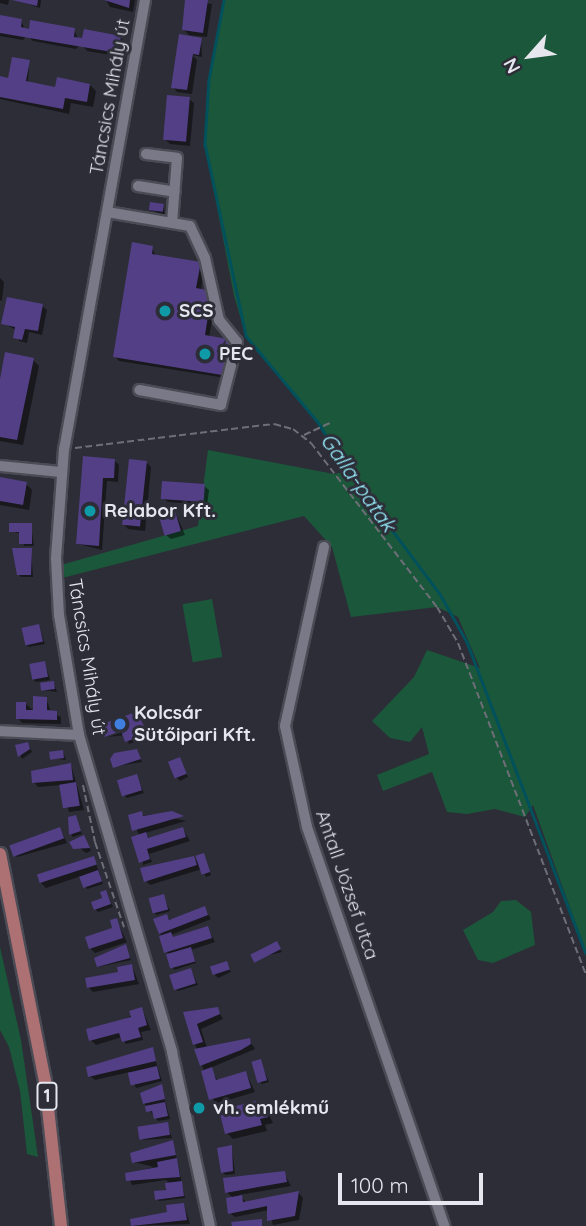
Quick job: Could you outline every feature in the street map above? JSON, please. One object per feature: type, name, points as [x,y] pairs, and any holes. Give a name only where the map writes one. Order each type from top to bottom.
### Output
[{"type":"main road","name":"1","points":[[0,854],[45,1081],[61,1226]]},
{"type":"street","name":"Táncsics Mihály út","points":[[145,0],[64,449],[56,558],[59,615],[79,735],[172,1052],[210,1226]]},
{"type":"street","points":[[146,154],[177,158],[172,223]]},
{"type":"street","points":[[138,186],[175,192]]},
{"type":"street","points":[[107,212],[190,226],[209,268],[219,320],[237,342],[221,405],[139,390]]},
{"type":"street","points":[[0,466],[61,472]]},
{"type":"street","name":"Antall József utca","points":[[324,547],[285,726],[307,827],[444,1226]]},
{"type":"street","points":[[0,731],[79,735]]},
{"type":"path","points":[[303,436],[330,423]]},
{"type":"path","points":[[64,449],[274,424],[303,436],[437,607],[458,643],[586,975]]},
{"type":"path","points":[[82,779],[95,842],[125,928]]},
{"type":"green space","points":[[224,0],[586,0],[586,952],[533,805],[525,817],[495,809],[467,814],[447,812],[432,772],[383,791],[377,775],[429,754],[422,727],[410,742],[390,738],[372,721],[414,677],[427,650],[480,668],[458,617],[437,607],[351,617],[332,547],[304,516],[62,578],[61,565],[198,526],[208,450],[334,474],[348,471],[318,422],[246,336],[234,296],[205,144],[209,80]]},
{"type":"green space","points":[[212,599],[222,657],[193,662],[182,604]]},
{"type":"green space","points":[[516,900],[531,912],[535,945],[493,963],[478,960],[463,930],[493,912],[501,901]]},
{"type":"green space","points":[[0,947],[21,1040],[38,1157],[27,1154],[20,1091],[9,1047],[0,1030]]},
{"type":"building","points":[[12,0],[38,0],[37,6]]},
{"type":"building","points":[[104,0],[130,0],[129,8]]},
{"type":"building","points":[[185,0],[208,0],[203,33],[182,30]]},
{"type":"building","points":[[0,15],[22,19],[21,27],[29,29],[30,20],[75,28],[74,37],[82,38],[84,29],[121,36],[118,53],[0,33]]},
{"type":"building","points":[[179,34],[202,38],[199,55],[193,54],[187,90],[171,88]]},
{"type":"building","points":[[12,57],[30,60],[26,81],[55,87],[57,77],[90,84],[87,102],[65,98],[63,109],[0,97],[0,76],[8,78]]},
{"type":"building","points":[[167,95],[190,97],[186,142],[163,140]]},
{"type":"building","points":[[150,202],[164,204],[163,212],[149,210]]},
{"type":"building","name":"SCS","points":[[132,242],[153,246],[152,254],[201,262],[196,288],[212,291],[205,335],[233,340],[228,376],[113,357]]},
{"type":"building","points":[[7,297],[43,304],[38,331],[25,329],[22,340],[13,338],[15,327],[1,324]]},
{"type":"building","points":[[5,352],[34,358],[17,440],[0,437],[0,379]]},
{"type":"building","name":"Relabor Kft.","points":[[83,456],[115,459],[114,478],[103,478],[99,546],[76,544]]},
{"type":"building","points":[[129,459],[147,461],[140,527],[122,525]]},
{"type":"building","points":[[0,477],[27,482],[23,505],[0,501]]},
{"type":"building","points":[[162,481],[205,484],[204,502],[161,499]]},
{"type":"building","points":[[174,507],[181,531],[165,536],[158,512]]},
{"type":"building","points":[[9,523],[32,523],[32,544],[19,544],[19,532],[9,532]]},
{"type":"building","points":[[12,548],[32,548],[31,575],[17,575]]},
{"type":"building","points":[[39,624],[43,642],[26,646],[21,628]]},
{"type":"building","points":[[45,661],[48,677],[32,680],[29,664]]},
{"type":"building","points":[[54,681],[55,689],[41,691],[40,683]]},
{"type":"building","points":[[33,696],[47,697],[47,710],[57,711],[57,720],[16,719],[16,702],[26,702],[26,710],[33,710]]},
{"type":"building","name":"Kolcsár Sütőipari Kft.","points":[[136,712],[149,734],[125,742],[121,731],[104,737],[100,725]]},
{"type":"building","points":[[28,742],[30,749],[18,757],[15,745]]},
{"type":"building","points":[[137,749],[141,759],[113,768],[110,759],[114,753]]},
{"type":"building","points":[[63,750],[64,758],[50,760],[49,752]]},
{"type":"building","points":[[180,757],[187,774],[175,779],[168,762]]},
{"type":"building","points":[[71,763],[73,780],[32,783],[31,771]]},
{"type":"building","points":[[137,774],[142,790],[122,796],[117,780]]},
{"type":"building","points":[[76,782],[80,806],[63,808],[59,785]]},
{"type":"building","points":[[142,811],[143,816],[172,811],[184,816],[132,831],[128,815]]},
{"type":"building","points":[[76,815],[81,831],[69,835],[68,817]]},
{"type":"building","points":[[60,827],[64,838],[13,857],[9,845]]},
{"type":"building","points":[[183,827],[186,837],[147,849],[150,859],[139,863],[131,837],[146,832],[148,838]]},
{"type":"building","points":[[84,835],[90,848],[73,849],[69,842]]},
{"type":"building","points":[[204,853],[210,872],[202,875],[195,856]]},
{"type":"building","points":[[94,856],[97,865],[40,883],[37,875]]},
{"type":"building","points":[[194,856],[197,865],[144,882],[140,868]]},
{"type":"building","points":[[98,870],[102,881],[83,888],[79,877]]},
{"type":"building","points":[[106,890],[111,904],[94,910],[91,902],[102,898],[100,892]]},
{"type":"building","points":[[164,894],[168,909],[153,914],[149,898]]},
{"type":"building","points":[[205,906],[208,915],[159,934],[153,919],[167,914],[169,920]]},
{"type":"building","points":[[117,918],[123,938],[89,949],[85,937],[112,928],[110,920]]},
{"type":"building","points":[[208,926],[212,938],[164,953],[159,936],[171,932],[173,937]]},
{"type":"building","points":[[277,941],[281,949],[254,963],[250,955]]},
{"type":"building","points":[[126,944],[130,958],[97,967],[94,958]]},
{"type":"building","points":[[191,947],[195,961],[170,969],[166,954]]},
{"type":"building","points":[[227,961],[230,970],[213,975],[210,967]]},
{"type":"building","points":[[132,964],[135,980],[87,988],[85,978],[118,972],[117,967]]},
{"type":"building","points":[[191,968],[196,983],[174,990],[169,975]]},
{"type":"building","points":[[142,1007],[147,1025],[138,1028],[141,1037],[122,1042],[119,1033],[89,1041],[86,1029],[131,1017],[129,1011]]},
{"type":"building","points":[[218,1007],[220,1014],[197,1024],[203,1042],[193,1045],[183,1012]]},
{"type":"building","points":[[250,1038],[251,1044],[241,1050],[200,1066],[194,1049]]},
{"type":"building","points":[[153,1047],[156,1061],[88,1077],[86,1067]]},
{"type":"building","points":[[261,1059],[267,1080],[257,1083],[251,1062]]},
{"type":"building","points":[[157,1066],[160,1079],[131,1085],[128,1073]]},
{"type":"building","points":[[212,1067],[216,1080],[246,1071],[251,1088],[209,1100],[201,1071]]},
{"type":"building","points":[[162,1084],[165,1099],[143,1104],[140,1093]]},
{"type":"building","points":[[256,1101],[257,1106],[265,1104],[268,1117],[260,1119],[262,1125],[225,1134],[219,1110]]},
{"type":"building","points":[[165,1102],[168,1116],[154,1119],[152,1111],[146,1112],[145,1106]]},
{"type":"building","points":[[168,1122],[170,1135],[139,1140],[137,1127]]},
{"type":"building","points":[[173,1140],[176,1155],[132,1163],[130,1153]]},
{"type":"building","points":[[232,1145],[233,1171],[221,1173],[217,1148]]},
{"type":"building","points":[[177,1158],[180,1177],[126,1181],[125,1173],[158,1167],[157,1162]]},
{"type":"building","points":[[285,1171],[287,1182],[225,1193],[223,1178]]},
{"type":"building","points":[[182,1181],[184,1196],[155,1200],[154,1191],[166,1190],[165,1183]]},
{"type":"building","points":[[299,1191],[295,1216],[267,1221],[267,1206],[228,1214],[226,1198],[242,1195],[243,1202]]},
{"type":"building","points":[[184,1203],[187,1220],[131,1226],[130,1219],[167,1212],[166,1205]]},
{"type":"building","points":[[262,1219],[262,1226],[232,1226],[231,1222]]},
{"type":"waterway","name":"Galla-patak","points":[[224,0],[209,80],[205,144],[246,336],[318,422],[348,471],[440,594],[467,642],[586,953]]},
{"type":"place","name":"SCS","points":[[165,311]]},
{"type":"place","name":"PEC","points":[[205,354]]},
{"type":"place","name":"Relabor Kft.","points":[[90,511]]},
{"type":"place","name":"Kolcsár Sütőipari Kft.","points":[[120,724]]},
{"type":"place","name":"vh. emlékmű","points":[[199,1108]]}]
